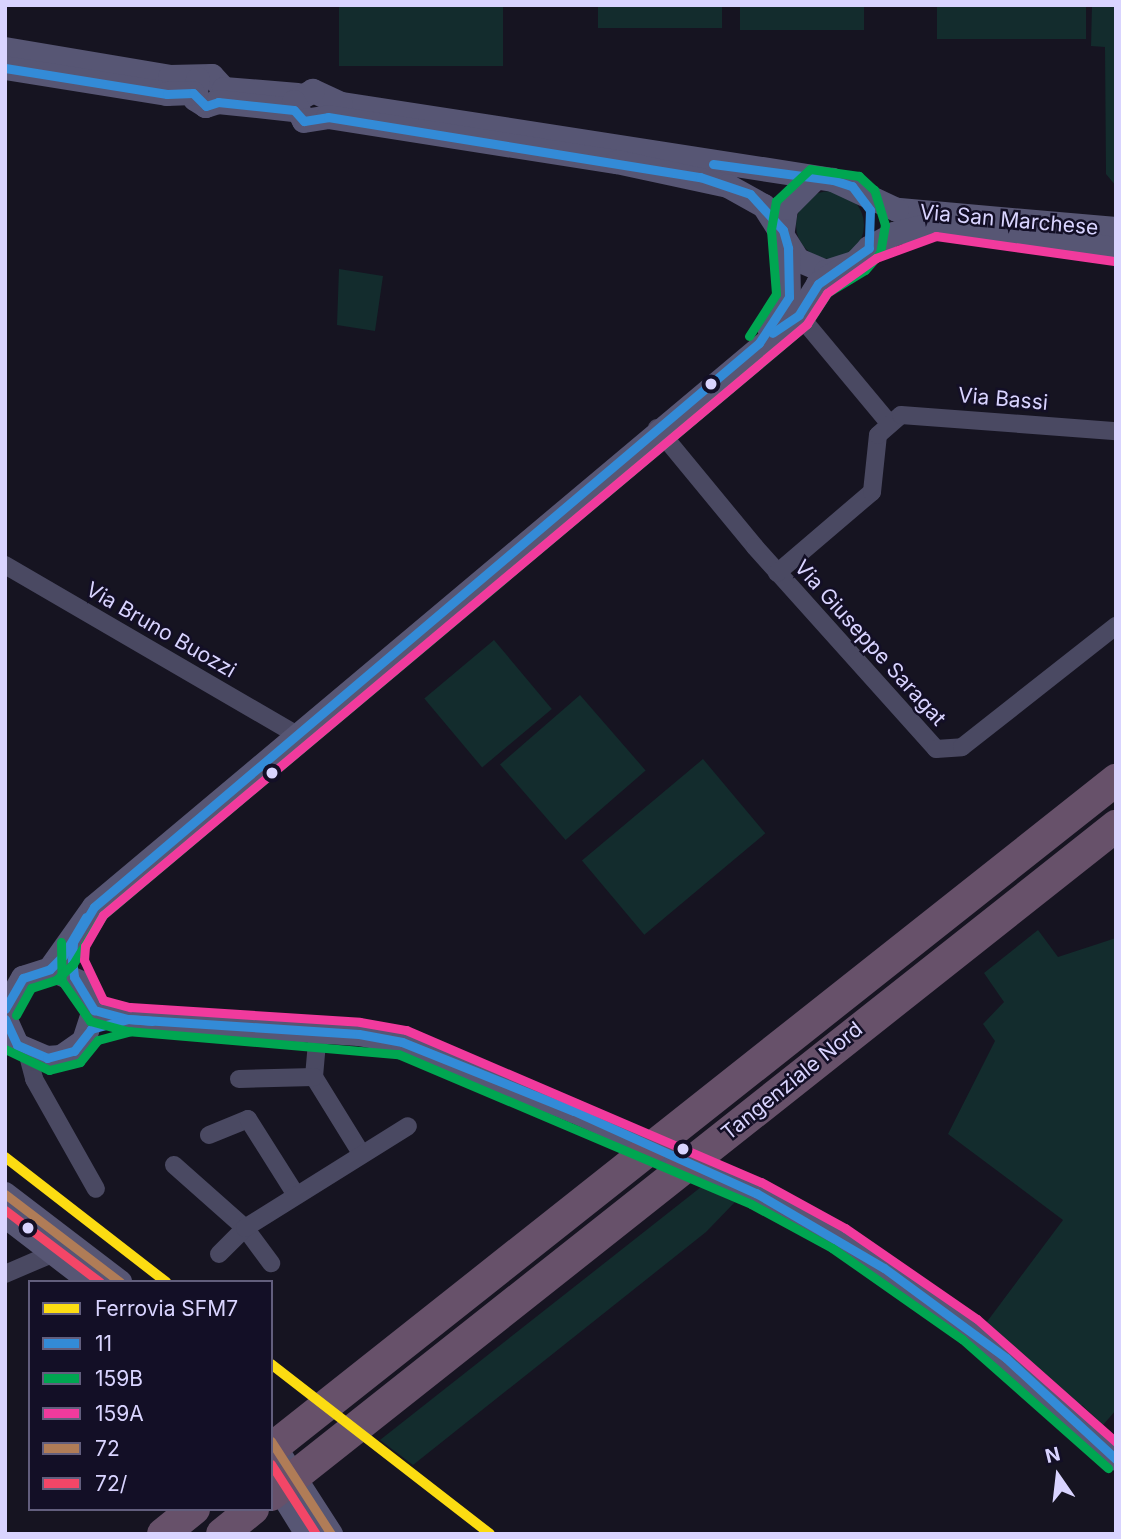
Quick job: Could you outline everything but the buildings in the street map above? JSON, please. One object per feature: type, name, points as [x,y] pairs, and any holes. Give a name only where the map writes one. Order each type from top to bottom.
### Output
[{"type":"highway","name":"Tangenziale Nord","points":[[273,1447],[1116,780]]},
{"type":"highway","name":"Tangenziale Nord","points":[[273,1493],[1116,826]]},
{"type":"highway","points":[[163,1534],[192,1511]]},
{"type":"highway","points":[[222,1534],[251,1511]]},
{"type":"street","points":[[5,50],[196,86]]},
{"type":"street","points":[[5,68],[167,94],[196,86],[212,76],[221,96],[296,103],[304,121],[321,109],[700,177],[750,194],[811,268],[840,270]]},
{"type":"street","name":"Via San Marchese","points":[[321,109],[813,181],[833,180],[897,210],[1116,229]]},
{"type":"street","points":[[759,343],[789,297],[786,208],[813,181]]},
{"type":"street","points":[[863,196],[873,225],[869,248]]},
{"type":"street","name":"Via San Marchese","points":[[799,314],[818,284],[869,248],[915,227],[936,224],[1116,249]]},
{"type":"street","points":[[28,972],[74,977],[88,991],[92,1019],[74,1051],[37,1055],[10,1035],[6,1007],[28,972],[73,942],[93,907],[295,734],[759,343],[799,314],[888,422],[873,450],[872,492],[777,573]]},
{"type":"street","name":"Via Bassi","points":[[888,422],[918,413],[1116,431]]},
{"type":"street","name":"Via Giuseppe Saragat","points":[[657,428],[777,573],[936,749],[962,747],[1116,626]]},
{"type":"street","name":"Via Bruno Buozzi","points":[[5,565],[295,734]]},
{"type":"street","points":[[73,942],[74,977]]},
{"type":"street","points":[[92,1019],[318,1031],[402,1042],[574,1111],[756,1193],[838,1238],[970,1329],[1116,1459]]},
{"type":"street","points":[[318,1031],[314,1077],[361,1153]]},
{"type":"street","points":[[37,1055],[42,1090],[96,1189]]},
{"type":"street","points":[[239,1079],[314,1077]]},
{"type":"street","points":[[209,1135],[248,1119],[296,1195]]},
{"type":"street","points":[[219,1254],[245,1228],[408,1126]]},
{"type":"street","points":[[174,1165],[245,1228],[271,1263]]},
{"type":"street","points":[[5,1194],[117,1280]]},
{"type":"street","points":[[5,1216],[88,1280]]},
{"type":"street","points":[[5,1274],[54,1253]]},
{"type":"street","points":[[273,1446],[305,1518]]},
{"type":"street","points":[[273,1478],[305,1518],[331,1534]]},
{"type":"green space","points":[[339,5],[503,5],[503,66],[339,66]]},
{"type":"green space","points":[[598,5],[722,5],[722,28],[598,28]]},
{"type":"green space","points":[[740,5],[864,5],[864,30],[740,30]]},
{"type":"green space","points":[[937,5],[1086,5],[1086,39],[937,39]]},
{"type":"green space","points":[[1092,5],[1116,5],[1116,186],[1106,174],[1105,47],[1091,46]]},
{"type":"green space","points":[[830,191],[843,194],[854,201],[861,212],[864,225],[861,238],[854,249],[843,256],[830,259],[817,256],[806,249],[799,238],[796,225],[799,212],[806,201],[817,194]]},
{"type":"green space","points":[[339,269],[383,276],[375,331],[337,325]]},
{"type":"green space","points":[[494,640],[552,709],[482,767],[424,698]]},
{"type":"green space","points":[[580,695],[646,770],[566,840],[500,765]]},
{"type":"green space","points":[[703,759],[765,833],[644,935],[582,861]]},
{"type":"green space","points":[[1038,930],[1058,957],[1116,938],[1116,1410],[1103,1425],[1082,1405],[1077,1410],[983,1327],[1063,1220],[948,1134],[995,1041],[983,1024],[1004,1002],[984,973]]},
{"type":"green space","points":[[701,1187],[735,1202],[706,1232],[413,1465],[380,1440]]},
{"type":"rail line","name":"SFM7","points":[[5,1157],[163,1280]]},
{"type":"rail line","name":"SFM7","points":[[273,1366],[490,1534]]},
{"type":"transit line","name":"11","points":[[5,68],[167,94],[193,93],[206,106],[218,102],[294,110],[304,121],[328,117],[700,177],[750,194],[783,230],[788,248],[789,297],[759,343],[94,907],[73,942],[72,960],[74,977],[94,1010],[128,1019],[359,1034],[402,1042],[574,1111],[756,1193],[884,1268],[1006,1358],[1116,1459]]},
{"type":"transit line","name":"11","points":[[713,164],[833,180],[852,186],[870,210],[869,248],[818,284],[799,315],[772,333]]},
{"type":"transit line","name":"159B","points":[[16,1015],[31,988],[56,980],[73,964],[103,915],[807,324],[827,293],[865,270],[880,253],[885,225],[874,190],[859,176],[810,169],[776,201],[771,230],[776,294],[749,336]]},
{"type":"transit line","name":"159A","points":[[1114,261],[936,236],[876,258],[827,293],[807,324],[103,915],[85,946],[84,960],[103,1000],[130,1007],[360,1022],[406,1030],[761,1182],[845,1228],[977,1319],[1116,1442]]},
{"type":"transit line","name":"11","points":[[5,1009],[23,978],[50,969],[63,956],[86,917]]},
{"type":"transit line","name":"159B","points":[[61,942],[62,981],[90,1021],[127,1031],[398,1054],[751,1204],[832,1248],[962,1339],[1108,1468]]},
{"type":"transit line","name":"11","points":[[5,1019],[17,1045],[47,1058],[74,1051],[91,1029],[128,1019],[152,1021]]},
{"type":"transit line","name":"159B","points":[[5,1049],[49,1070],[80,1062],[98,1040],[131,1031]]},
{"type":"transit line","name":"72","points":[[5,1194],[117,1280]]},
{"type":"transit line","name":"72/","points":[[5,1210],[97,1280]]},
{"type":"transit line","name":"72","points":[[273,1444],[331,1534]]},
{"type":"transit line","name":"72/","points":[[273,1467],[316,1534]]}]
